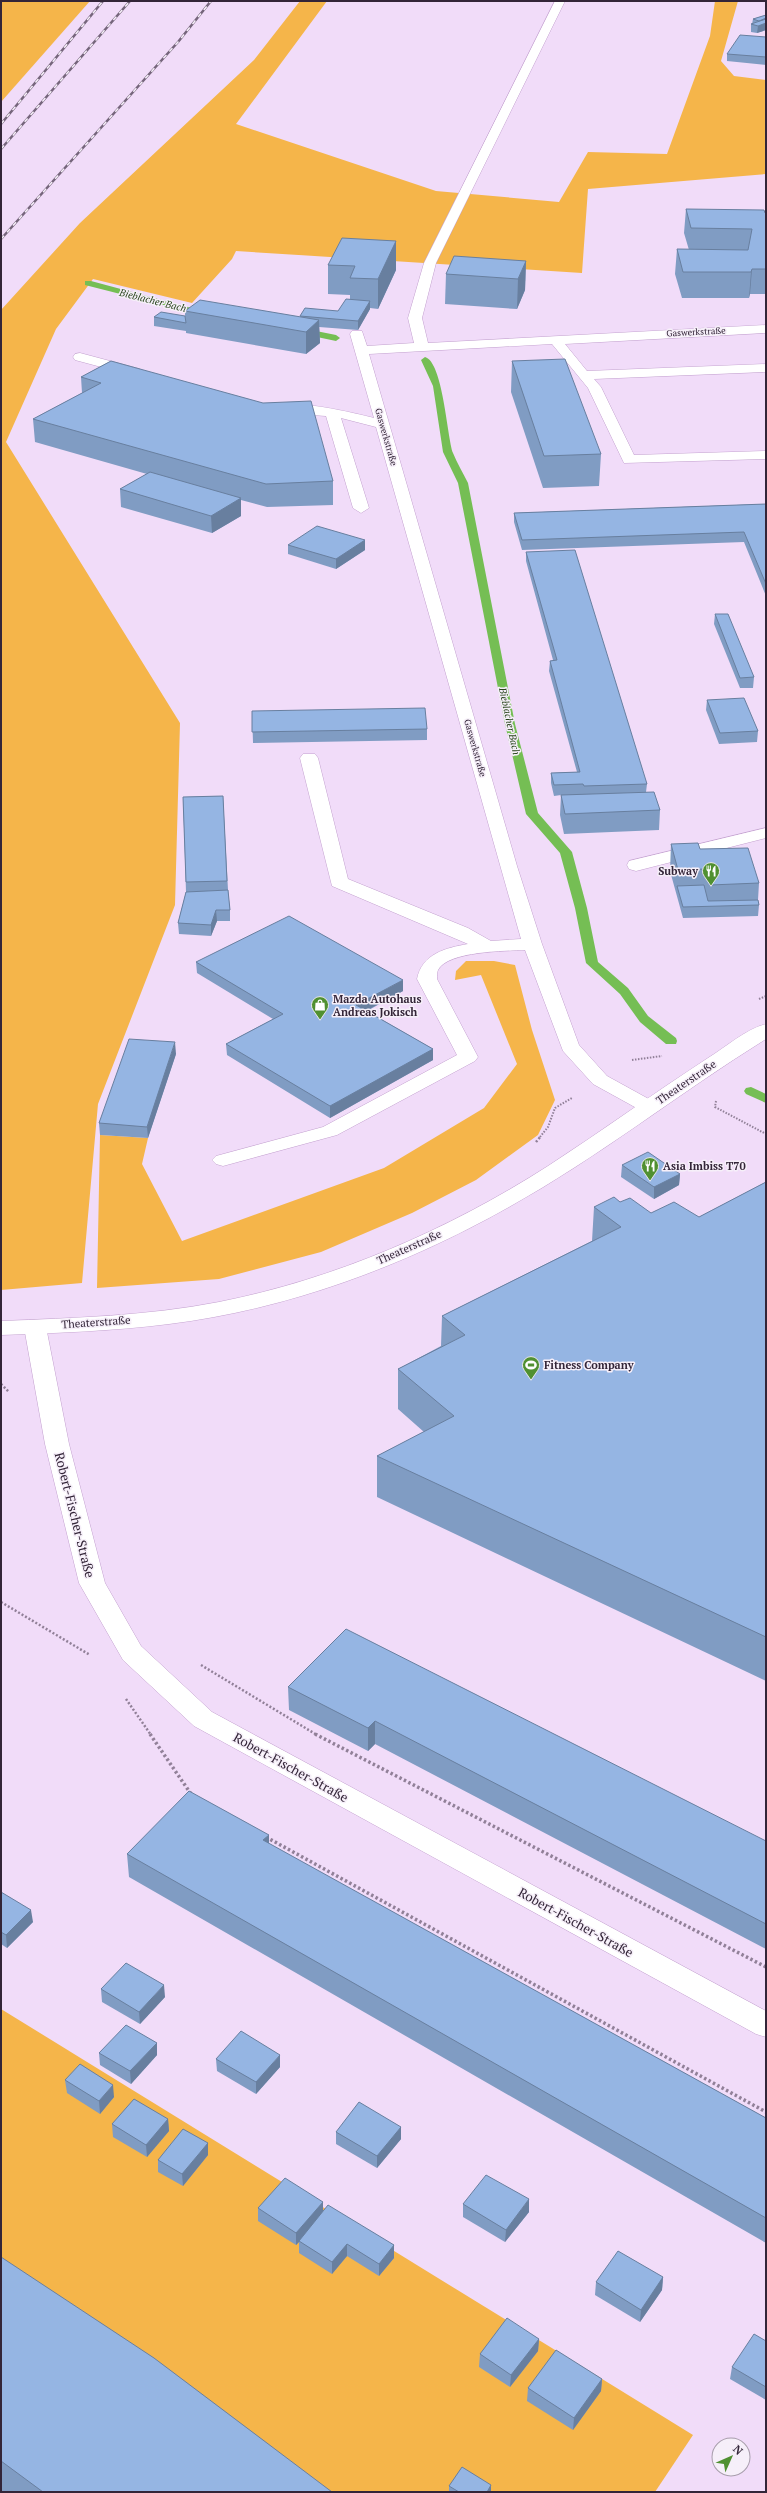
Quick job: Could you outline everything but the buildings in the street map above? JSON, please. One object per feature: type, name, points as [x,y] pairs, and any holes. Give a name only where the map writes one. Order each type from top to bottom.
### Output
[{"type":"street","points":[[422,347],[415,318],[430,263],[560,1]]},
{"type":"street","name":"Gaswerkstraße","points":[[362,350],[766,329]]},
{"type":"street","name":"Gaswerkstraße","points":[[357,334],[532,944],[570,1047],[600,1080],[649,1107]]},
{"type":"street","points":[[555,339],[565,354],[594,387],[630,460],[766,455]]},
{"type":"street","points":[[80,358],[149,375]]},
{"type":"street","points":[[585,375],[766,368]]},
{"type":"street","points":[[272,407],[332,412],[383,424]]},
{"type":"street","points":[[332,412],[361,508]]},
{"type":"street","points":[[309,758],[339,882],[461,932],[486,946]]},
{"type":"street","points":[[636,865],[766,833]]},
{"type":"street","points":[[223,1160],[330,1131],[468,1057],[427,979],[430,966],[441,958],[464,950],[486,946],[532,944]]},
{"type":"street","name":"Theaterstraße","points":[[1,1328],[35,1327],[170,1317],[257,1300],[340,1277],[394,1255],[468,1220],[544,1178],[766,1030]]},
{"type":"street","name":"Robert-Fischer-Straße","points":[[35,1327],[57,1444],[92,1583],[132,1653],[203,1719],[766,2025]]},
{"type":"path","points":[[532,1145],[548,1127],[555,1108],[634,1059],[665,1056]]},
{"type":"path","points":[[1,1602],[92,1657]]},
{"type":"path","points":[[199,1664],[297,1725],[766,1967]]},
{"type":"shaded area","points":[[1,1],[90,1],[1,102]]},
{"type":"shaded area","points":[[300,1],[327,1],[236,124],[436,191],[559,202],[588,152],[667,154],[710,36],[715,1],[738,1],[721,61],[734,76],[766,80],[766,174],[588,189],[582,273],[236,251],[232,259],[192,303],[93,279],[56,329],[6,442],[180,723],[175,905],[98,1104],[82,1283],[1,1290],[1,310],[80,223],[254,60]]},
{"type":"shaded area","points":[[466,961],[494,961],[515,965],[532,1030],[555,1100],[538,1135],[476,1180],[412,1213],[321,1252],[219,1279],[97,1288],[100,1135],[148,1138],[142,1164],[182,1241],[384,1168],[484,1108],[517,1064],[481,975],[455,980],[456,971]]},
{"type":"shaded area","points":[[1,2009],[693,2435],[655,2492],[318,2492],[1,2281]]},
{"type":"waterway","name":"Bieblacher Bach","points":[[88,283],[206,313]]},
{"type":"waterway","name":"Bieblacher Bach","points":[[301,331],[336,338]]},
{"type":"waterway","name":"Bieblacher Bach","points":[[425,360],[437,386],[448,452],[463,483],[510,724],[532,814],[566,852],[581,908],[592,963],[624,991],[644,1019],[671,1041]]},
{"type":"waterway","name":"Bieblacher Bach","points":[[751,1091],[766,1099]]},
{"type":"railway","points":[[1,124],[103,1]]},
{"type":"railway","points":[[1,149],[130,1]]},
{"type":"railway","points":[[1,239],[178,42],[211,1]]},
{"type":"place","name":"Subway","points":[[711,886]]},
{"type":"place","name":"Mazda Autohaus Andreas Jokisch","points":[[320,1020]]},
{"type":"place","name":"Asia Imbiss T70","points":[[650,1181]]},
{"type":"place","name":"Fitness Company","points":[[531,1380]]}]
